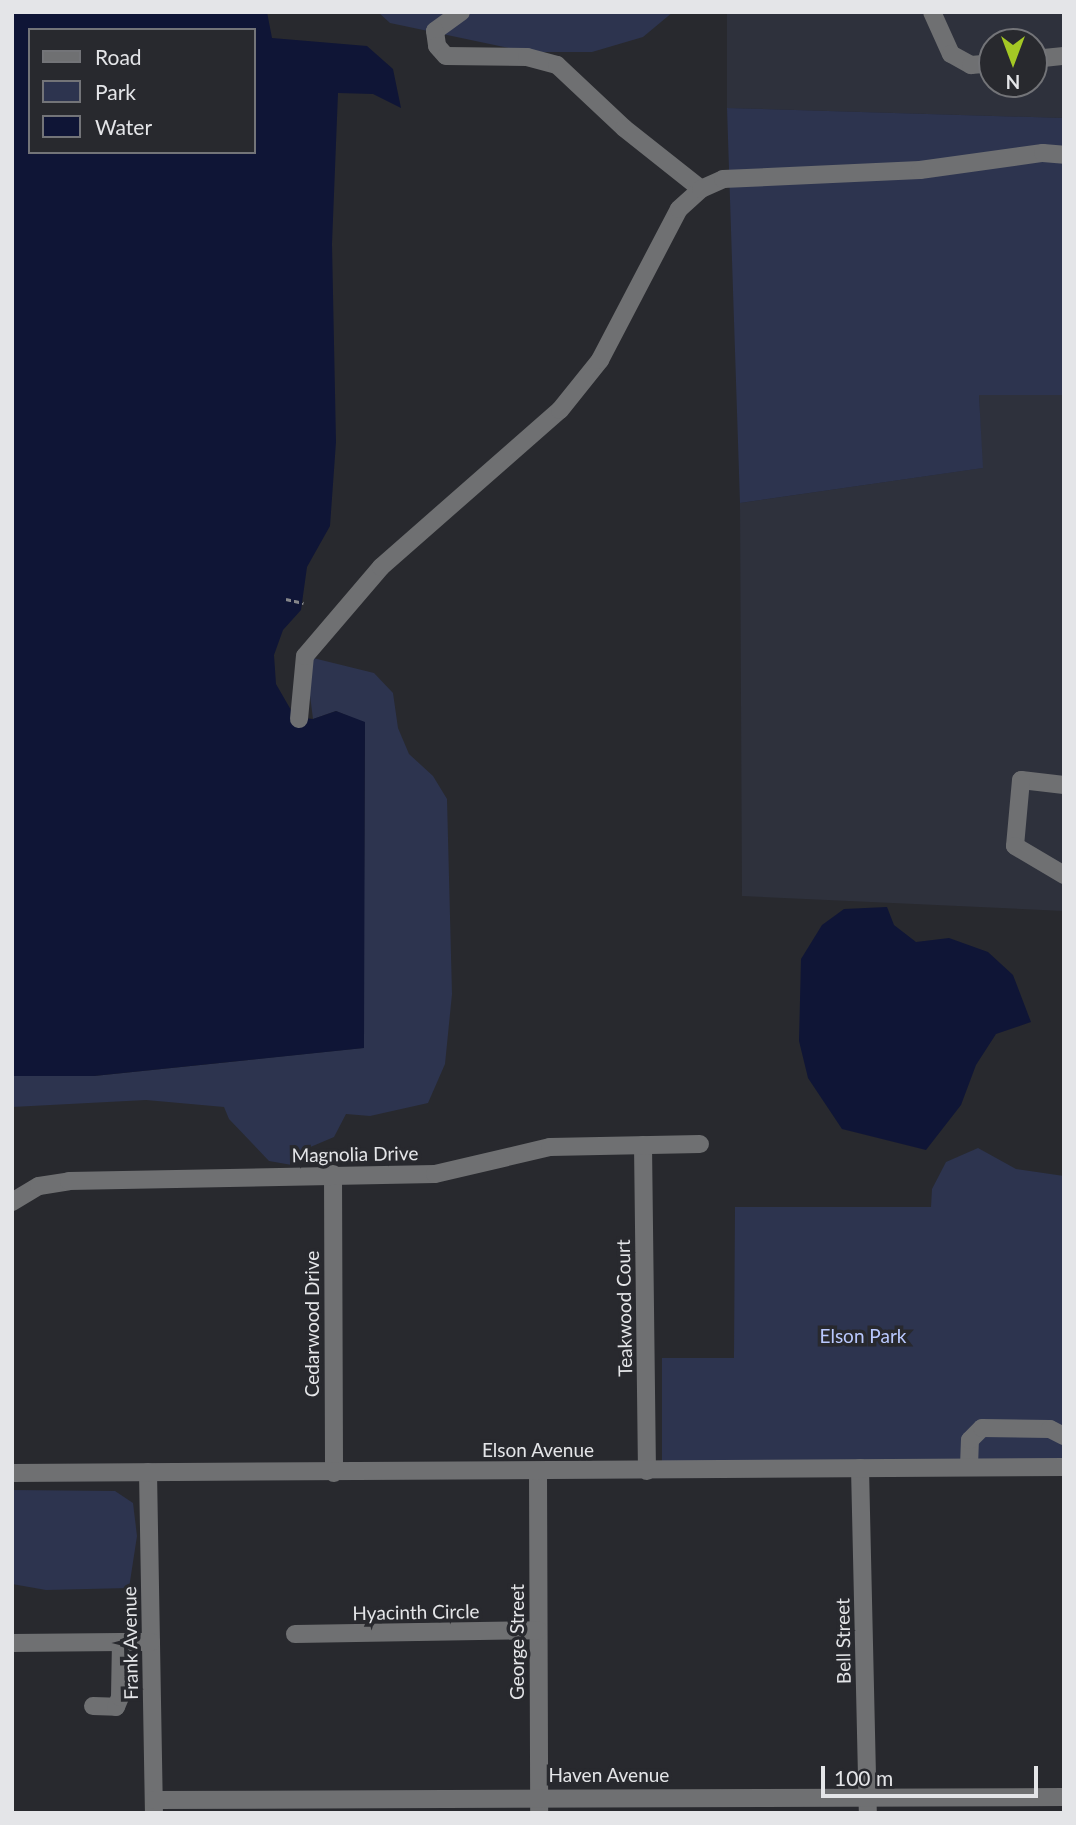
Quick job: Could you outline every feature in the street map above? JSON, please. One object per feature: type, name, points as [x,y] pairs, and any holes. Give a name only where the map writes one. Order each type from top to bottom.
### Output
[{"type":"street","points":[[461,12],[435,31],[437,46],[446,55],[527,57],[557,65],[624,128],[701,189]]},
{"type":"street","points":[[932,12],[951,54],[971,65],[978,64]]},
{"type":"street","points":[[299,719],[305,656],[381,567],[560,410],[600,360],[680,209],[701,189],[723,179],[920,170],[1043,153],[1064,155]]},
{"type":"street","points":[[1064,785],[1021,780],[1016,846],[1027,857],[1064,875]]},
{"type":"street","name":"Teakwood Court","points":[[643,1144],[647,1471]]},
{"type":"street","name":"Magnolia Drive","points":[[12,1202],[39,1186],[69,1181],[435,1174],[550,1147],[699,1144]]},
{"type":"street","name":"Cedarwood Drive","points":[[333,1174],[334,1473]]},
{"type":"street","points":[[970,1467],[970,1440],[982,1428],[1050,1429],[1064,1436]]},
{"type":"street","name":"Elson Avenue","points":[[12,1473],[647,1471],[1063,1465]]},
{"type":"street","name":"Bell Street","points":[[860,1468],[868,1813]]},
{"type":"street","name":"George Street","points":[[538,1471],[539,1804]]},
{"type":"street","name":"Frank Avenue","points":[[148,1472],[154,1806]]},
{"type":"street","name":"Hyacinth Circle","points":[[295,1634],[538,1629]]},
{"type":"street","points":[[93,1706],[116,1707],[120,1697],[121,1642]]},
{"type":"street","points":[[12,1643],[151,1642]]},
{"type":"street","name":"Haven Avenue","points":[[154,1806],[539,1804],[868,1794],[1064,1797]]},
{"type":"path","points":[[286,599],[304,603]]},
{"type":"shaded area","points":[[727,12],[1064,12],[1064,118],[727,108]]},
{"type":"shaded area","points":[[979,395],[1064,395],[1064,911],[742,896],[740,503],[982,468]]},
{"type":"green space","points":[[378,12],[673,12],[643,37],[592,52],[528,52],[390,23]]},
{"type":"green space","points":[[727,108],[1064,118],[1064,395],[979,395],[983,468],[740,503]]},
{"type":"green space","points":[[305,656],[374,673],[393,693],[398,728],[409,754],[433,776],[447,799],[452,994],[445,1064],[428,1103],[370,1116],[346,1114],[334,1137],[301,1151],[292,1165],[269,1161],[229,1119],[224,1107],[146,1100],[12,1107],[12,1076],[94,1076],[363,1048],[365,723],[336,711],[313,719]]},
{"type":"green space","name":"Elson Park","points":[[978,1148],[1016,1169],[1064,1176],[1064,1466],[662,1465],[662,1358],[734,1358],[735,1207],[931,1207],[932,1189],[946,1162]]},
{"type":"green space","points":[[12,1490],[115,1491],[133,1503],[137,1536],[129,1588],[46,1590],[12,1584]]},
{"type":"water","points":[[12,12],[267,12],[272,38],[367,46],[393,69],[401,108],[373,94],[338,93],[332,244],[336,442],[330,526],[307,567],[301,610],[283,630],[274,655],[276,684],[295,717],[313,719],[336,711],[365,722],[364,1048],[94,1076],[12,1076]]},
{"type":"water","points":[[887,907],[894,925],[916,942],[949,938],[988,952],[1013,975],[1031,1022],[996,1034],[976,1065],[961,1105],[926,1150],[842,1129],[808,1078],[799,1041],[801,959],[822,925],[844,909]]}]
